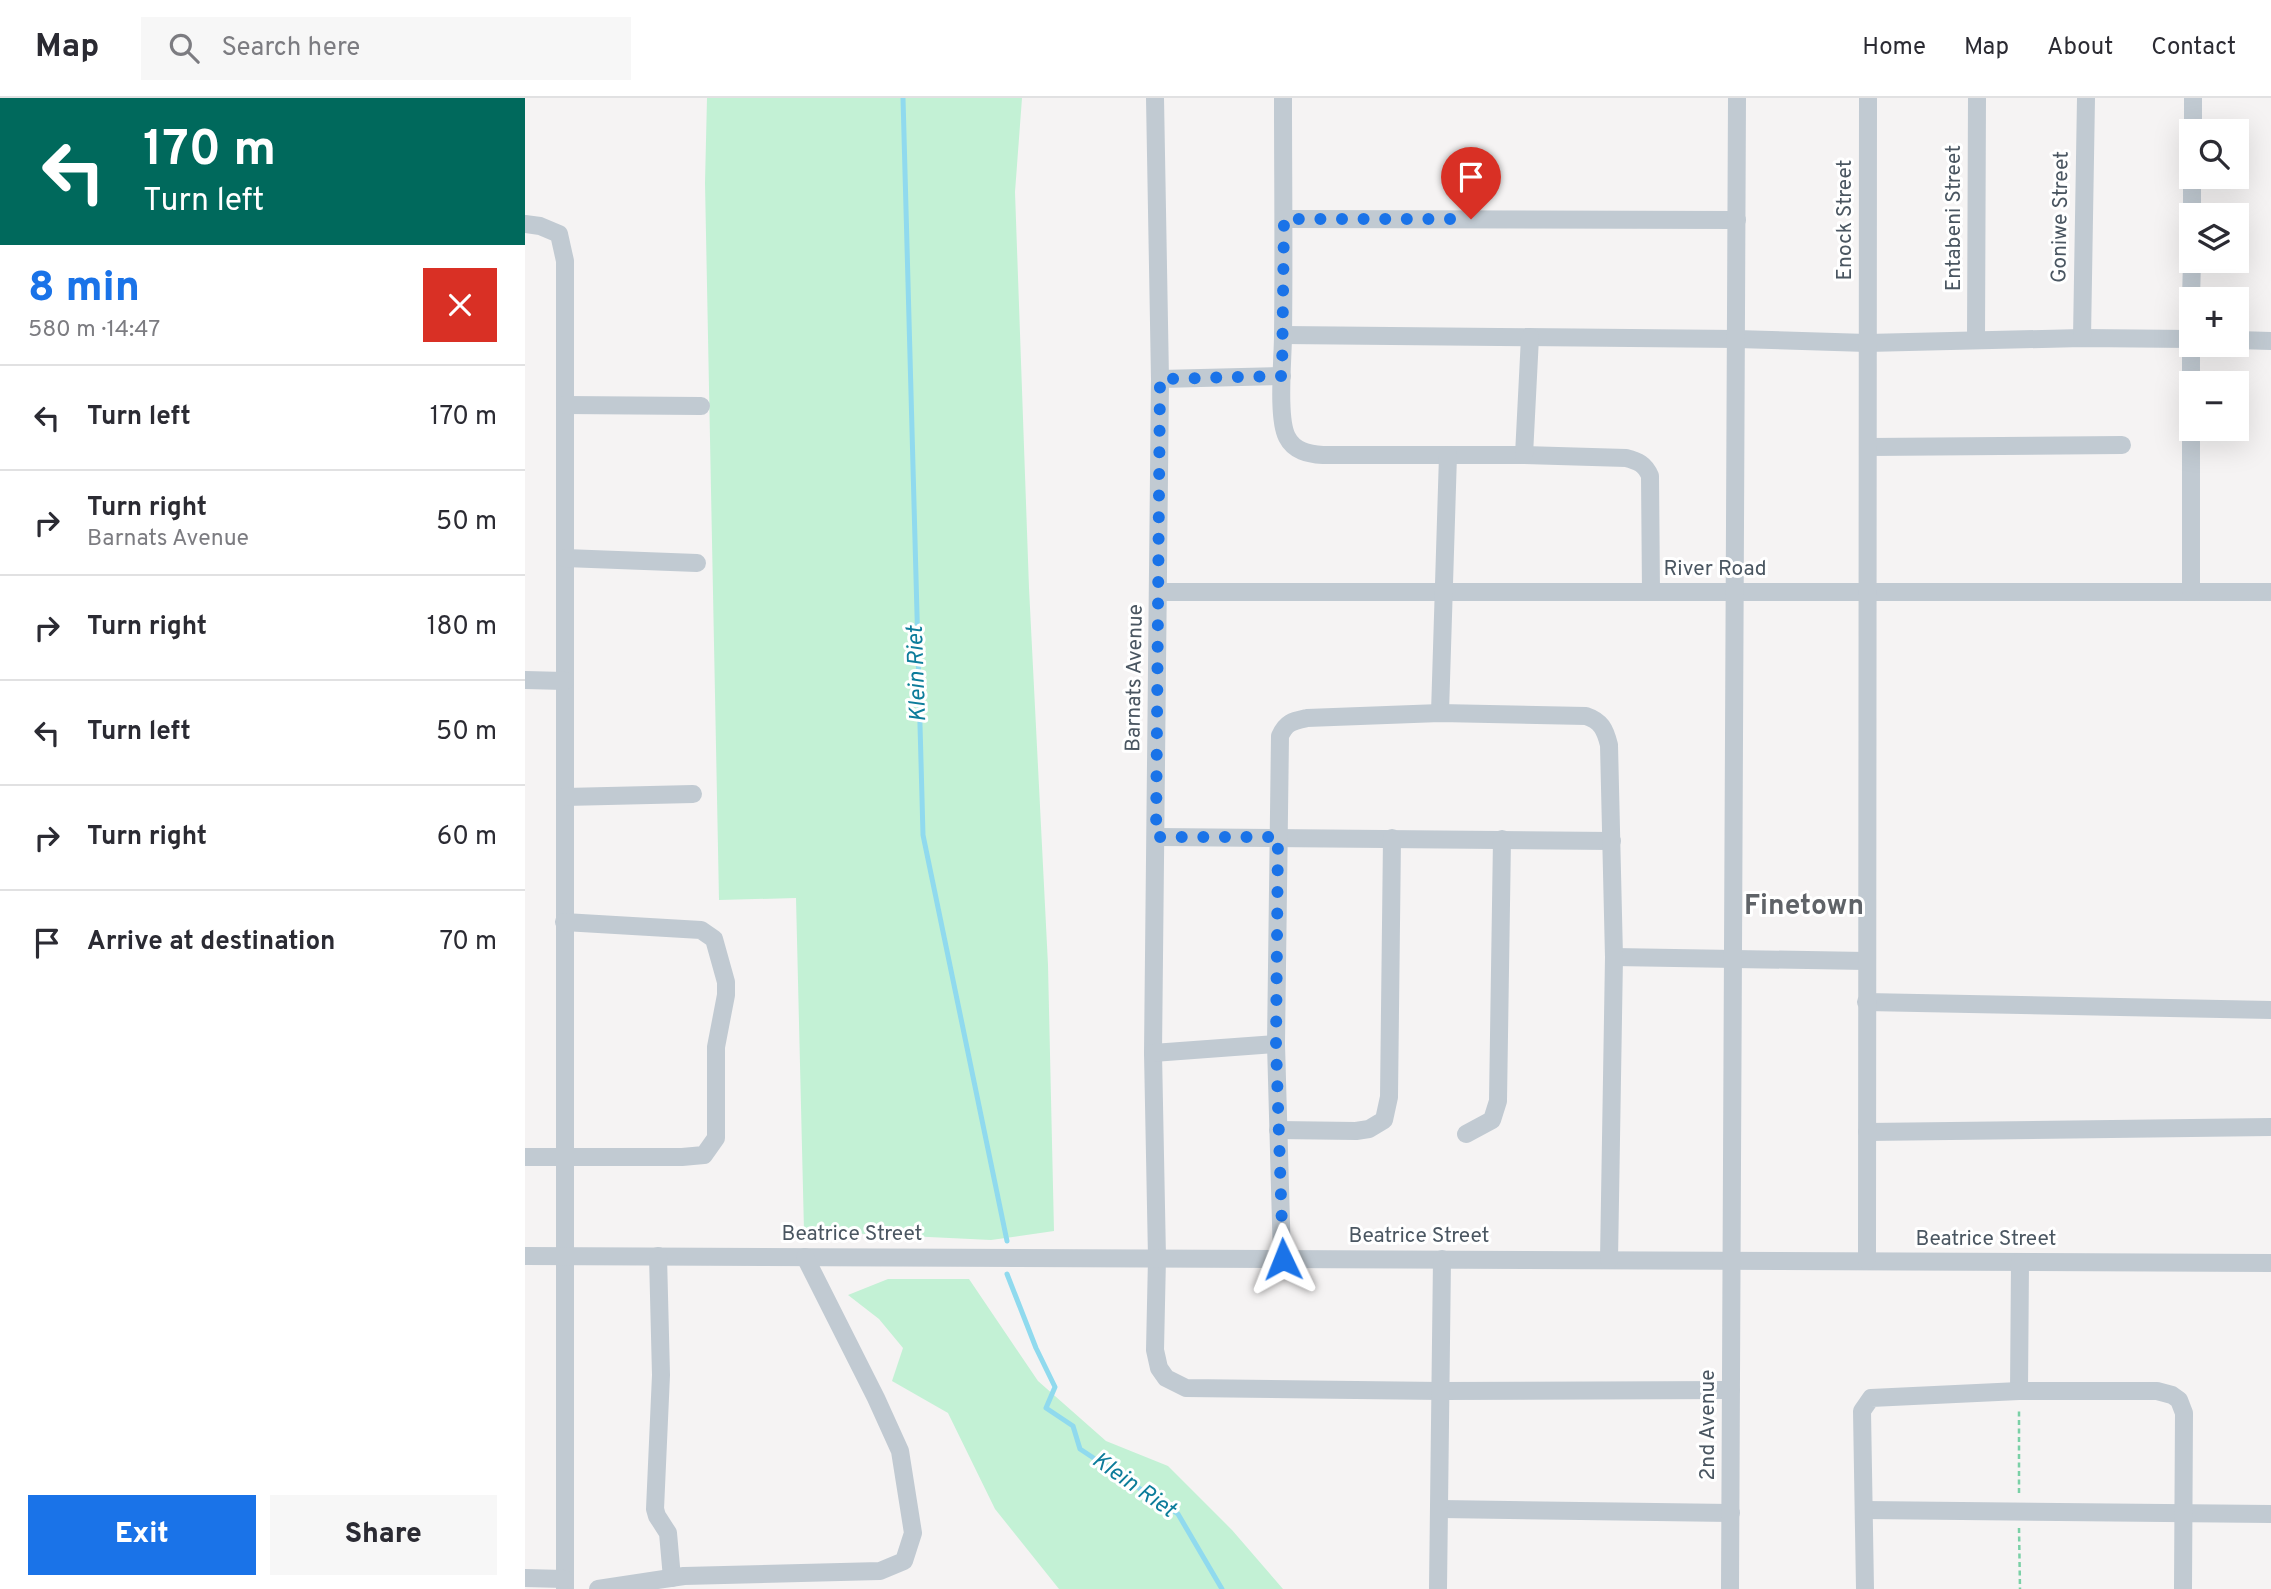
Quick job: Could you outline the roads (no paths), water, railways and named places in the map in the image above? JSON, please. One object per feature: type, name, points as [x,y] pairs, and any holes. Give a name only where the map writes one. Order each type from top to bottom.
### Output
[{"type":"street","name":"Barnats Avenue","points":[[1155,98],[1160,379],[1153,1053],[1157,1258],[1155,1350],[1166,1378],[1186,1388],[1441,1391]]},
{"type":"street","points":[[1283,98],[1282,376],[1286,435],[1298,450],[1323,455],[1524,454],[1626,458],[1643,465],[1650,476],[1651,592]]},
{"type":"street","name":"2nd Avenue","points":[[1730,1589],[1737,98]]},
{"type":"street","name":"Enock Street","points":[[1867,1261],[1865,1002],[1869,447],[1868,98]]},
{"type":"street","name":"Entabeni Street","points":[[1976,339],[1977,98]]},
{"type":"street","name":"Goniwe Street","points":[[2082,338],[2086,98]]},
{"type":"street","points":[[2193,98],[2193,119]]},
{"type":"street","points":[[1284,219],[1737,220]]},
{"type":"street","points":[[525,224],[540,226],[559,234],[565,261],[564,1584],[525,1578]]},
{"type":"street","points":[[1283,335],[1737,339],[1867,343],[1976,339],[2179,339]]},
{"type":"street","points":[[1524,454],[1530,337]]},
{"type":"street","points":[[2249,340],[2271,341]]},
{"type":"street","points":[[2190,592],[2191,357]]},
{"type":"street","points":[[1160,379],[1282,376]]},
{"type":"street","points":[[565,405],[701,406]]},
{"type":"street","points":[[1869,447],[2122,445]]},
{"type":"street","points":[[1440,713],[1447,456]]},
{"type":"street","points":[[565,558],[697,563]]},
{"type":"street","name":"River Road","points":[[1158,592],[2271,592]]},
{"type":"street","points":[[525,680],[565,681]]},
{"type":"street","points":[[1283,1259],[1276,1044],[1280,736],[1285,726],[1292,721],[1325,716],[1440,713],[1586,716],[1601,724],[1609,744],[1614,957],[1609,1260]]},
{"type":"street","points":[[565,797],[693,794]]},
{"type":"street","points":[[1156,837],[1612,841]]},
{"type":"street","points":[[1278,1130],[1356,1131],[1369,1129],[1384,1120],[1389,1097],[1392,838]]},
{"type":"street","points":[[1466,1134],[1492,1120],[1498,1101],[1501,839]]},
{"type":"street","points":[[525,1157],[704,1155],[716,1138],[716,1047],[726,982],[714,939],[701,930],[564,922]]},
{"type":"street","points":[[1614,957],[1866,961]]},
{"type":"street","points":[[1865,1002],[2271,1010]]},
{"type":"street","points":[[1153,1053],[1276,1044]]},
{"type":"street","points":[[1867,1132],[2271,1127]]},
{"type":"street","name":"Beatrice Street","points":[[525,1256],[2271,1263]]},
{"type":"street","points":[[658,1256],[661,1375],[655,1509],[668,1533],[672,1577]]},
{"type":"street","points":[[598,1589],[672,1577],[880,1571],[904,1561],[912,1533],[900,1451],[805,1257]]},
{"type":"street","points":[[1438,1589],[1442,1259]]},
{"type":"street","points":[[2019,1391],[2020,1262]]},
{"type":"street","points":[[1441,1391],[1731,1390]]},
{"type":"street","points":[[1865,1589],[1862,1411],[1871,1398],[2019,1391],[2157,1391],[2179,1400],[2184,1413],[2183,1589]]},
{"type":"street","points":[[1441,1509],[1731,1513]]},
{"type":"street","points":[[1864,1510],[2271,1514]]},
{"type":"waterway","name":"Klein Riet","points":[[903,98],[923,835],[1007,1241]]},
{"type":"waterway","name":"Klein Riet","points":[[1007,1274],[1036,1348],[1055,1387],[1046,1408],[1073,1426],[1080,1449],[1178,1514],[1222,1589]]},
{"type":"district","name":"Finetown","points":[[1804,907]]}]
